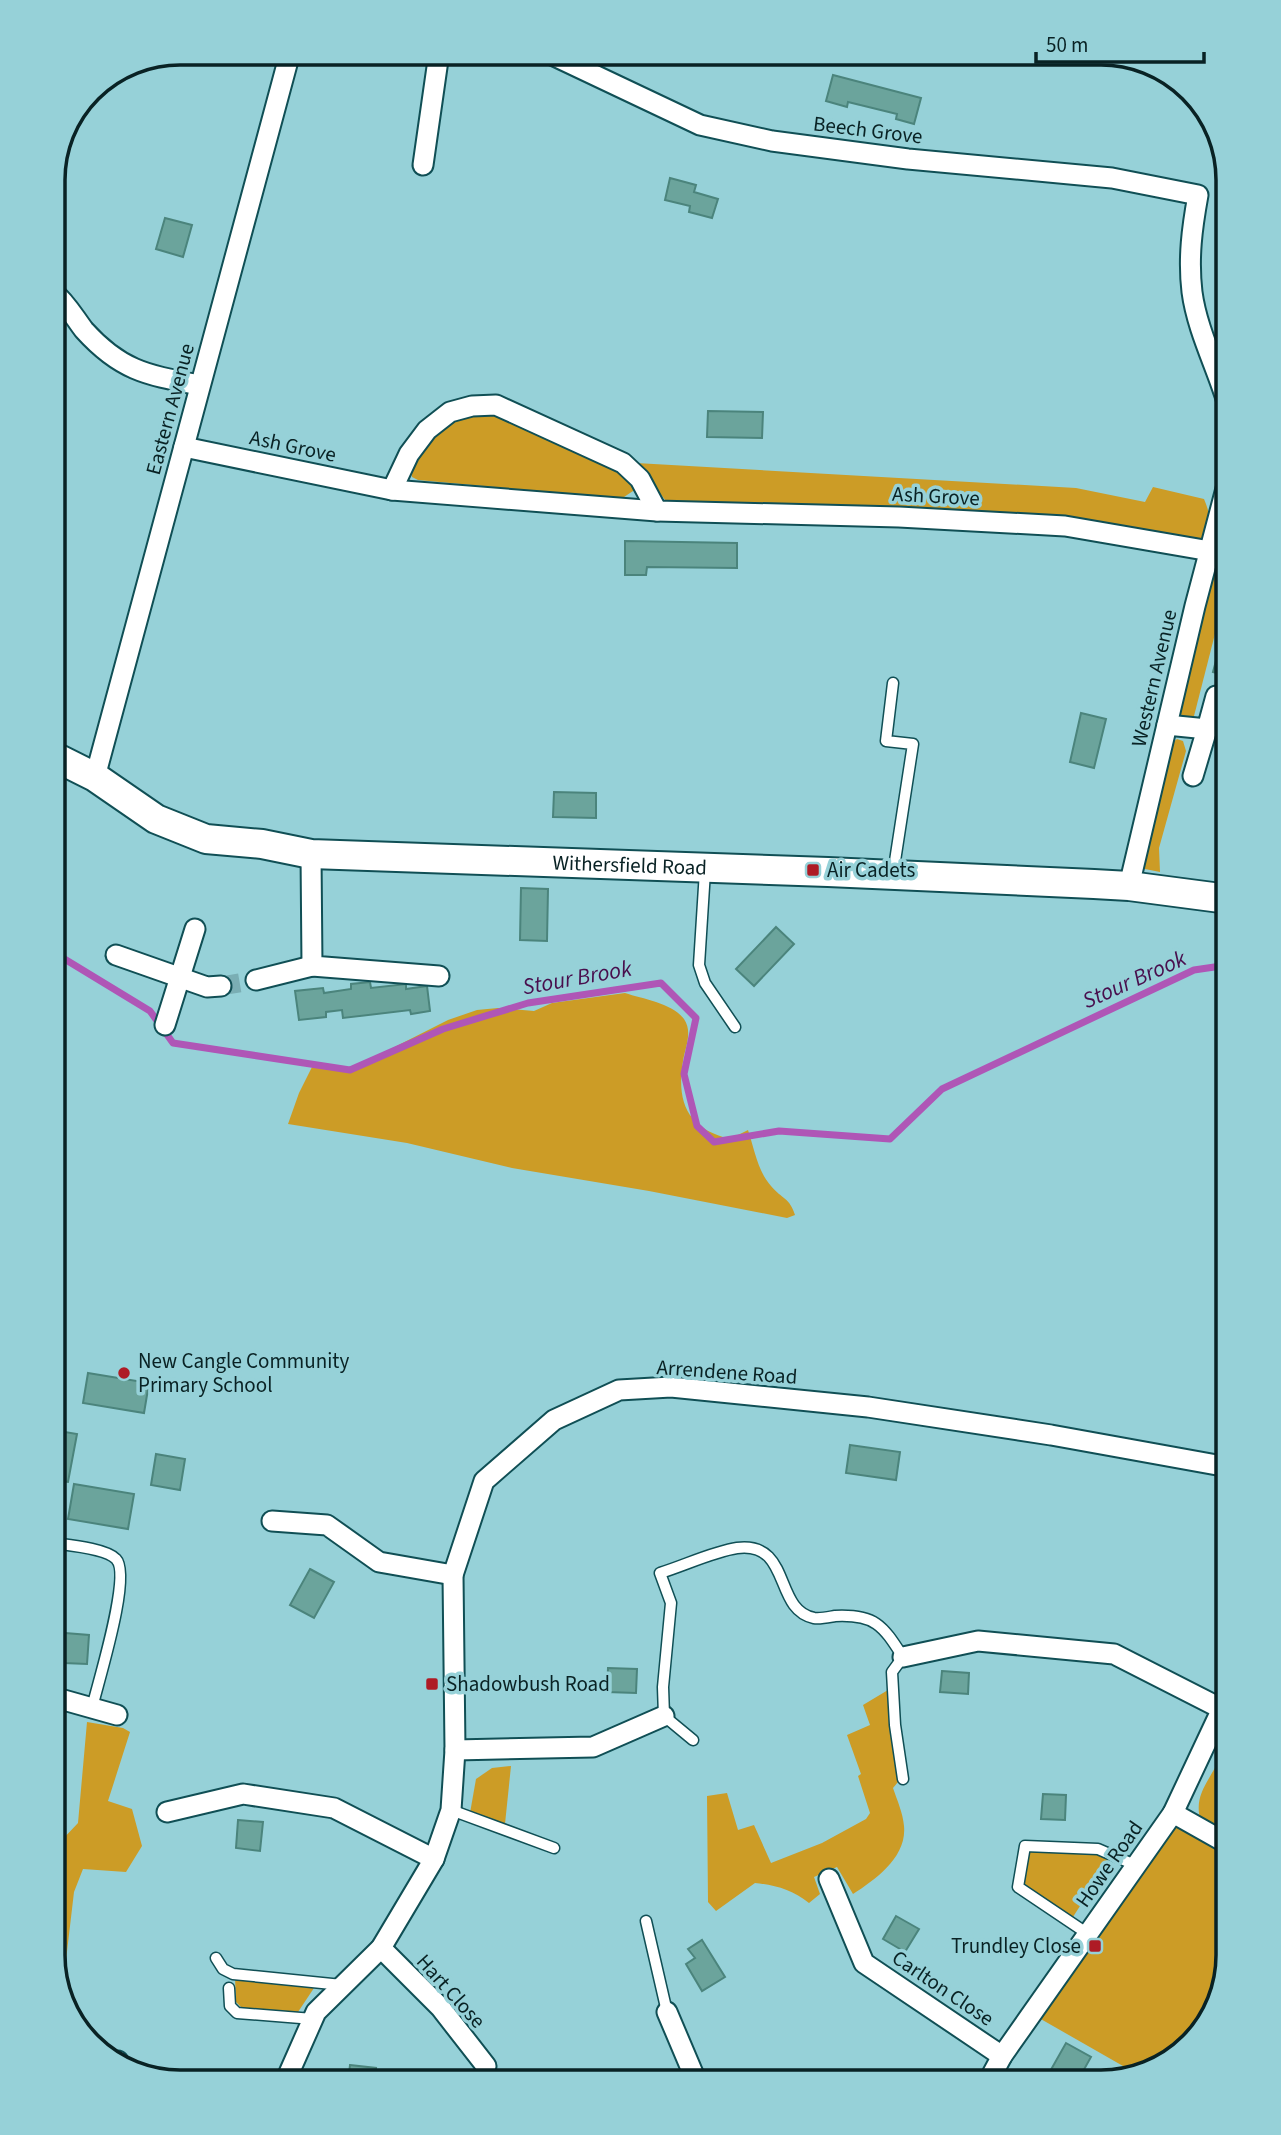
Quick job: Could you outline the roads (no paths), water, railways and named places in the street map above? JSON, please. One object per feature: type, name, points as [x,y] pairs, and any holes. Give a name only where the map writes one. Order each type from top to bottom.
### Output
[{"type":"street","name":"Eastern Avenue","points":[[95,777],[285,65]]},
{"type":"street","points":[[423,164],[437,65]]},
{"type":"street","name":"Beech Grove","points":[[573,65],[700,125],[772,141],[908,159],[1112,178],[1198,195],[1190,244],[1192,294],[1216,371]]},
{"type":"street","points":[[65,306],[85,330],[122,365],[150,376],[199,385]]},
{"type":"street","points":[[392,489],[409,454],[427,430],[450,412],[472,406],[496,405],[623,463],[640,479],[657,511]]},
{"type":"street","name":"Ash Grove","points":[[184,447],[392,489],[657,511],[899,517],[1065,526],[1210,551]]},
{"type":"street","name":"Western Avenue","points":[[1129,887],[1216,529]]},
{"type":"street","points":[[1193,776],[1216,696]]},
{"type":"street","points":[[1167,725],[1207,729]]},
{"type":"street","name":"Withersfield Road","points":[[65,763],[95,777],[156,819],[206,839],[262,844],[311,854],[893,875],[1129,887],[1216,898]]},
{"type":"street","points":[[311,854],[312,966]]},
{"type":"street","points":[[165,1025],[195,929]]},
{"type":"street","points":[[116,956],[207,987],[221,986]]},
{"type":"street","points":[[256,980],[312,966],[439,976]]},
{"type":"street","name":"Arrendene Road","points":[[290,2070],[316,2012],[381,1948],[434,1858],[451,1810],[455,1750],[453,1575],[484,1481],[554,1420],[619,1390],[671,1387],[868,1407],[1051,1435],[1216,1465]]},
{"type":"street","points":[[272,1521],[327,1525],[379,1562],[453,1575]]},
{"type":"street","points":[[904,1657],[978,1641],[1114,1654],[1216,1698]]},
{"type":"street","points":[[65,1701],[117,1715]]},
{"type":"street","points":[[455,1750],[593,1747],[664,1716]]},
{"type":"street","name":"Howe Road","points":[[994,2070],[1173,1812],[1216,1721]]},
{"type":"street","points":[[167,1812],[243,1794],[334,1808],[434,1858]]},
{"type":"street","points":[[1173,1812],[1216,1837]]},
{"type":"street","name":"Carlton Close","points":[[829,1879],[864,1963],[1002,2056]]},
{"type":"street","name":"Hart Close","points":[[381,1948],[440,2007],[486,2066]]},
{"type":"street","points":[[667,2012],[692,2070]]},
{"type":"lane","points":[[893,683],[886,741],[913,744],[893,875]]},
{"type":"lane","points":[[705,867],[699,965],[705,983],[735,1027]]},
{"type":"lane","points":[[65,1546],[111,1555],[120,1566],[120,1592],[92,1708]]},
{"type":"lane","points":[[693,1740],[664,1716],[663,1687],[671,1603],[660,1573],[736,1548],[752,1548],[764,1553],[777,1567],[790,1600],[799,1611],[814,1618],[869,1618],[886,1630],[904,1657],[892,1672],[895,1725],[903,1779]]},
{"type":"lane","points":[[451,1810],[554,1848]]},
{"type":"lane","points":[[1088,1934],[1018,1886],[1025,1846],[1098,1849],[1135,1865]]},
{"type":"lane","points":[[646,1921],[667,2012]]},
{"type":"lane","points":[[216,1958],[223,1969],[233,1974],[343,1985]]},
{"type":"lane","points":[[229,1988],[230,2006],[237,2014],[313,2019]]},
{"type":"waterway","name":"Stour Brook","points":[[65,959],[150,1011],[173,1043],[350,1070],[443,1029],[528,1003],[661,983],[696,1018],[684,1074],[697,1126],[714,1142],[779,1131],[890,1139],[942,1089],[1194,970],[1216,967]]},
{"type":"tunnel","points":[[221,986],[256,980]]},
{"type":"place","name":"Air Cadets","points":[[813,870]]},
{"type":"place","name":"New Cangle Community Primary School","points":[[124,1373]]},
{"type":"place","name":"Shadowbush Road","points":[[432,1684]]},
{"type":"place","name":"Trundley Close","points":[[1095,1946]]}]
